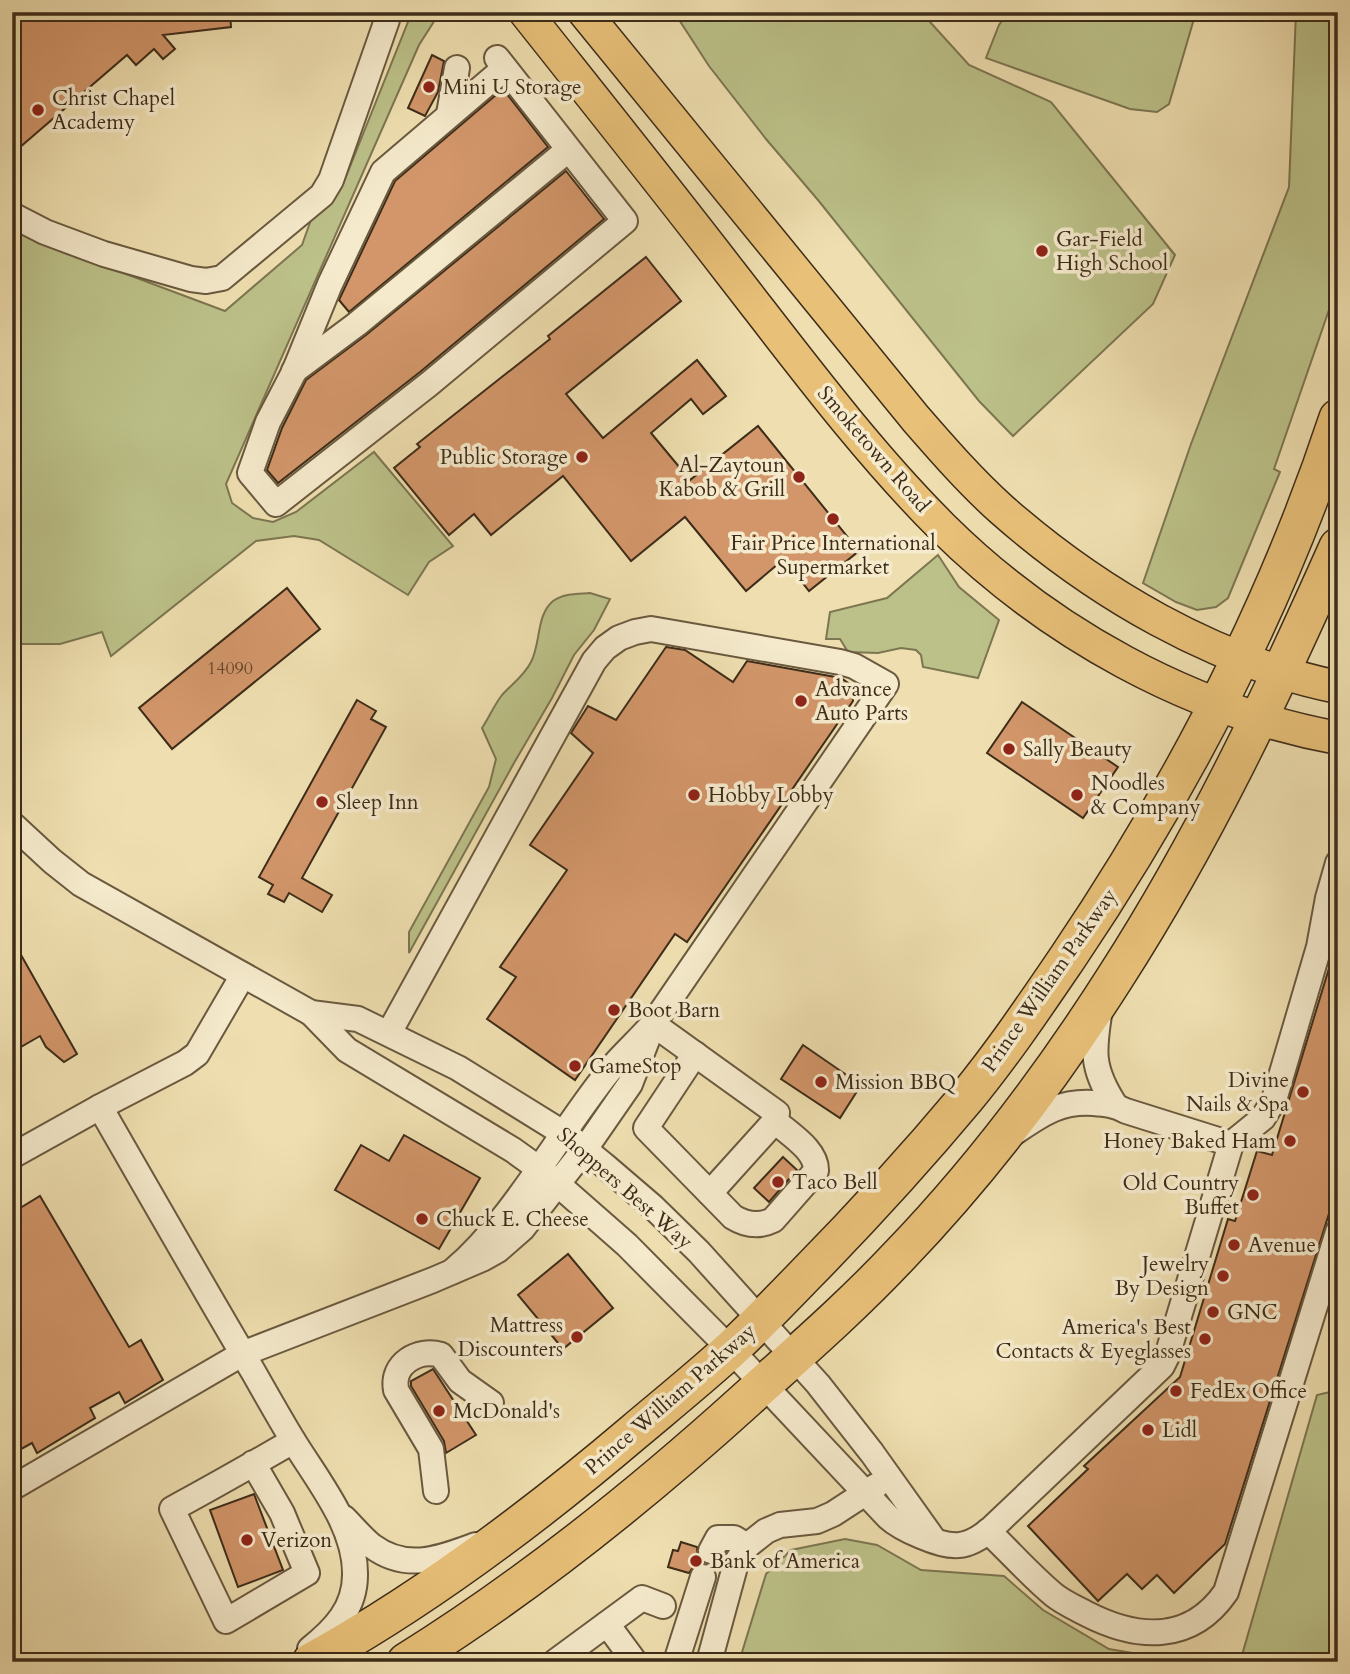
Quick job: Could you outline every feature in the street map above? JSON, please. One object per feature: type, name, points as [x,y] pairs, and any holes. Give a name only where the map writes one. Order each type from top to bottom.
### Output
[{"type":"highway","name":"Prince William Parkway","points":[[311,1662],[404,1606],[505,1535],[585,1474],[731,1350],[839,1240],[968,1095],[1039,999],[1146,836],[1240,657],[1294,537],[1338,418]]},
{"type":"highway","points":[[406,1662],[537,1573],[692,1449],[898,1258],[992,1149],[1054,1068],[1103,996],[1199,836],[1259,719],[1338,547]]},
{"type":"main road","name":"Smoketown Road","points":[[525,12],[840,410],[944,528],[987,568],[1076,633],[1158,678],[1216,704],[1259,719],[1297,731],[1338,738]]},
{"type":"main road","points":[[584,12],[916,419],[958,467],[1009,515],[1043,544],[1141,609],[1240,657],[1281,672],[1338,687]]},
{"type":"street","points":[[12,215],[45,232],[104,254],[191,279],[206,281],[222,278],[322,195],[327,187],[387,20],[387,12]]},
{"type":"street","points":[[501,63],[625,221],[429,384],[276,505],[250,473],[268,422],[294,372],[330,284],[383,172],[449,114],[501,63]]},
{"type":"street","points":[[449,114],[457,68]]},
{"type":"street","points":[[294,372],[357,324],[568,150]]},
{"type":"street","points":[[389,1033],[594,661],[605,648],[619,638],[635,632],[665,631],[840,662],[854,666],[886,684],[653,1024],[610,1070],[479,1246],[453,1271]]},
{"type":"street","name":"Shoppers Best Way","points":[[12,824],[81,884],[311,1013],[347,1051],[518,1153],[558,1183],[627,1245],[731,1350],[894,1523],[936,1543]]},
{"type":"street","points":[[936,1543],[948,1546],[974,1542],[1162,1366],[1231,1144],[1263,1118],[1272,1104],[1319,947],[1338,863]]},
{"type":"street","points":[[12,1156],[100,1107],[169,1073],[197,1054],[243,975]]},
{"type":"street","points":[[1103,996],[1097,1029],[1096,1067],[1103,1087],[1115,1105]]},
{"type":"street","name":"Shoppers Best Way","points":[[311,1013],[358,1020],[389,1033],[458,1068],[585,1149],[653,1207],[699,1252],[822,1389],[936,1543]]},
{"type":"street","points":[[653,1024],[777,1113],[775,1121],[710,1193]]},
{"type":"street","points":[[12,1489],[242,1354],[482,1259],[506,1244],[522,1229],[585,1149],[630,1084],[653,1024]]},
{"type":"street","points":[[695,1055],[646,1128],[733,1217],[743,1223],[764,1224],[773,1220],[813,1177],[817,1165],[814,1158],[775,1121]]},
{"type":"street","points":[[992,1149],[1039,1116],[1073,1102],[1115,1105],[1126,1111],[1231,1144]]},
{"type":"street","points":[[100,1107],[336,1511],[353,1553],[355,1575],[350,1603],[344,1616],[335,1628],[295,1662]]},
{"type":"street","points":[[988,1531],[1053,1594],[1106,1622],[1140,1631],[1168,1632],[1185,1628],[1203,1619],[1216,1607],[1226,1592],[1338,1232]]},
{"type":"street","points":[[436,1491],[431,1449],[396,1390],[394,1381],[397,1373],[422,1352],[442,1355],[460,1381],[491,1403]]},
{"type":"street","points":[[253,1463],[282,1513],[307,1573],[226,1621],[172,1509],[253,1463],[293,1441]]},
{"type":"street","points":[[709,1662],[736,1563],[747,1546],[766,1531],[780,1525],[817,1521],[866,1494],[887,1476]]},
{"type":"street","points":[[336,1511],[371,1545],[384,1553],[410,1561],[434,1560],[505,1535]]},
{"type":"street","points":[[711,1551],[718,1538],[734,1538],[747,1546]]},
{"type":"street","points":[[676,1662],[703,1577]]},
{"type":"street","points":[[555,1662],[642,1598],[663,1606]]},
{"type":"street","points":[[607,1624],[635,1662]]},
{"type":"green space","points":[[412,12],[440,12],[419,45],[226,484],[232,503],[253,518],[273,522],[296,512],[374,452],[453,546],[429,562],[408,595],[319,540],[294,536],[256,541],[111,656],[102,632],[60,644],[12,644],[12,225],[38,241],[225,311],[302,245],[313,214],[343,184]]},
{"type":"green space","points":[[674,12],[921,12],[969,65],[1051,102],[1175,255],[1153,304],[1013,436],[979,401],[766,139],[709,66]]},
{"type":"green space","points":[[1008,12],[1196,12],[1169,104],[1157,112],[1130,109],[986,58],[999,25]]},
{"type":"green space","points":[[1296,12],[1338,12],[1338,271],[1330,307],[1274,469],[1280,472],[1228,598],[1216,607],[1197,610],[1176,602],[1143,583],[1191,444],[1289,187]]},
{"type":"green space","points":[[938,555],[959,587],[999,620],[978,678],[923,667],[921,655],[916,650],[901,648],[878,653],[848,652],[840,639],[826,639],[830,612],[887,598]]},
{"type":"green space","points":[[590,593],[610,599],[594,630],[574,655],[409,953],[409,932],[489,787],[496,759],[482,728],[496,703],[531,662],[541,621],[548,607],[553,601],[571,594]]},
{"type":"green space","points":[[1338,1390],[1338,1662],[1240,1662],[1317,1395]]},
{"type":"green space","points":[[845,1539],[877,1545],[921,1570],[1004,1576],[1043,1610],[1109,1649],[1185,1662],[739,1662],[766,1574],[791,1550]]},
{"type":"building","name":"Christ Chapel Academy","points":[[12,12],[230,12],[231,27],[163,35],[175,49],[163,59],[154,49],[136,65],[127,55],[12,154]]},
{"type":"building","name":"Mini U Storage","points":[[432,55],[444,61],[438,92],[425,116],[408,108]]},
{"type":"building","points":[[503,89],[548,147],[349,312],[339,300],[395,181]]},
{"type":"building","points":[[566,171],[604,219],[420,372],[278,483],[267,470],[282,428],[306,380],[366,335]]},
{"type":"building","points":[[646,257],[681,301],[566,394],[603,438],[697,360],[726,396],[703,414],[691,399],[651,433],[690,480],[758,426],[859,551],[809,591],[784,559],[746,591],[685,517],[631,561],[563,476],[491,535],[474,514],[449,535],[394,468],[420,447],[417,444],[550,339],[548,336]]},
{"type":"building","points":[[287,588],[320,629],[172,749],[139,708]]},
{"type":"building","points":[[666,647],[685,650],[733,682],[747,661],[841,678],[851,685],[853,701],[687,942],[675,934],[575,1080],[487,1019],[516,977],[500,967],[567,870],[530,845],[593,753],[571,733],[588,706],[616,720]]},
{"type":"building","name":"Sleep Inn","points":[[357,700],[376,711],[371,719],[386,727],[302,878],[332,895],[322,912],[289,893],[284,902],[268,894],[273,885],[259,877]]},
{"type":"building","points":[[1022,702],[1118,767],[1083,818],[987,753]]},
{"type":"building","points":[[12,939],[77,1054],[64,1062],[46,1047],[40,1036],[12,1052]]},
{"type":"building","points":[[1334,952],[1338,953],[1338,1185],[1225,1544],[1174,1593],[1157,1575],[1142,1589],[1127,1574],[1098,1601],[1028,1526],[1088,1469],[1084,1466],[1180,1377],[1228,1219],[1235,1221],[1257,1151],[1272,1155]]},
{"type":"building","name":"Mission BBQ","points":[[803,1045],[861,1085],[840,1118],[781,1079]]},
{"type":"building","name":"Chuck E. Cheese","points":[[404,1135],[480,1178],[439,1249],[335,1190],[361,1145],[389,1161]]},
{"type":"building","name":"Taco Bell","points":[[783,1157],[797,1170],[769,1202],[754,1188]]},
{"type":"building","points":[[40,1196],[129,1347],[141,1340],[163,1380],[125,1403],[119,1392],[90,1408],[95,1418],[37,1453],[32,1443],[12,1454],[12,1213]]},
{"type":"building","points":[[568,1254],[613,1308],[563,1349],[518,1295]]},
{"type":"building","name":"McDonald's","points":[[433,1369],[476,1435],[446,1453],[444,1441],[411,1386],[411,1381]]},
{"type":"building","name":"Verizon","points":[[254,1494],[283,1570],[238,1587],[210,1510]]},
{"type":"building","points":[[681,1542],[697,1547],[698,1558],[702,1562],[694,1566],[689,1573],[668,1567],[673,1550],[678,1551]]},
{"type":"place","name":"Mini U Storage","points":[[429,87]]},
{"type":"place","name":"Christ Chapel Academy","points":[[38,110]]},
{"type":"place","name":"Gar-Field High School","points":[[1042,251]]},
{"type":"place","name":"Public Storage","points":[[582,457]]},
{"type":"place","name":"Al-Zaytoun Kabob & Grill","points":[[799,477]]},
{"type":"place","name":"Fair Price International Supermarket","points":[[833,519]]},
{"type":"place","name":"Advance Auto Parts","points":[[801,701]]},
{"type":"place","name":"Sally Beauty","points":[[1009,749]]},
{"type":"place","name":"Hobby Lobby","points":[[694,795]]},
{"type":"place","name":"Noodles & Company","points":[[1077,795]]},
{"type":"place","name":"Sleep Inn","points":[[322,802]]},
{"type":"place","name":"Boot Barn","points":[[614,1010]]},
{"type":"place","name":"GameStop","points":[[575,1066]]},
{"type":"place","name":"Mission BBQ","points":[[821,1082]]},
{"type":"place","name":"Divine Nails & Spa","points":[[1303,1092]]},
{"type":"place","name":"Honey Baked Ham","points":[[1290,1141]]},
{"type":"place","name":"Taco Bell","points":[[778,1182]]},
{"type":"place","name":"Old Country Buffet","points":[[1253,1195]]},
{"type":"place","name":"Chuck E. Cheese","points":[[422,1219]]},
{"type":"place","name":"Avenue","points":[[1234,1245]]},
{"type":"place","name":"Jewelry By Design","points":[[1223,1276]]},
{"type":"place","name":"GNC","points":[[1213,1312]]},
{"type":"place","name":"Mattress Discounters","points":[[577,1337]]},
{"type":"place","name":"America's Best Contacts & Eyeglasses","points":[[1205,1339]]},
{"type":"place","name":"FedEx Office","points":[[1176,1391]]},
{"type":"place","name":"McDonald's","points":[[439,1411]]},
{"type":"place","name":"Lidl","points":[[1148,1430]]},
{"type":"place","name":"Verizon","points":[[247,1540]]},
{"type":"place","name":"Bank of America","points":[[696,1561]]}]
